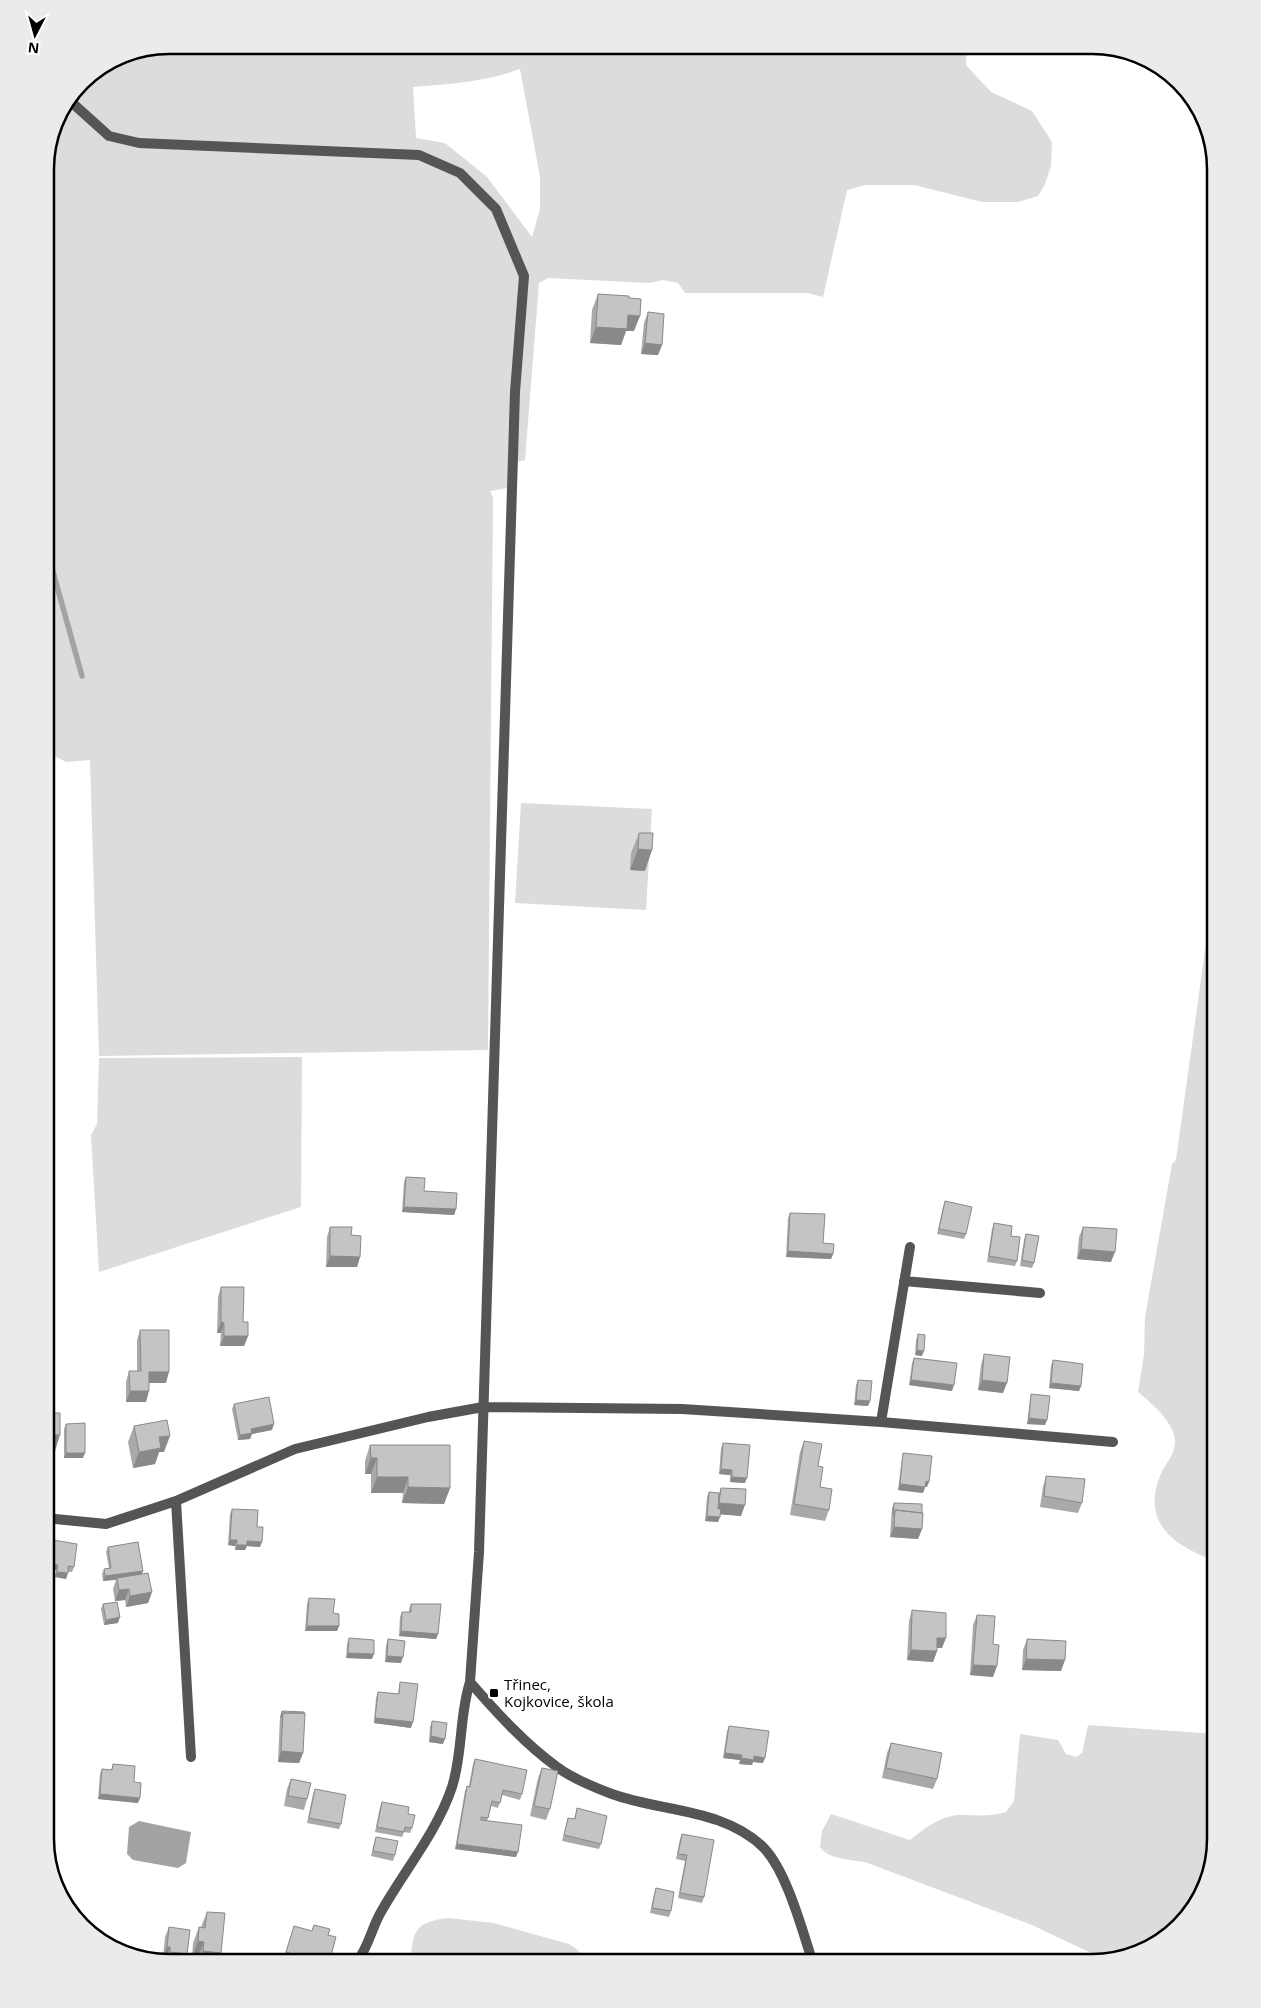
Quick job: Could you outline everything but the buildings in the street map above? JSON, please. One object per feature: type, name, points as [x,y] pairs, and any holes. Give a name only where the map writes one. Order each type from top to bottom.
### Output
[{"type":"street","points":[[74,104],[109,136],[139,143],[419,155],[460,173],[496,209],[524,276],[515,402],[479,1552],[470,1682],[464,1700],[458,1758],[452,1786],[441,1813],[380,1914],[363,1954]]},
{"type":"street","points":[[881,1422],[910,1247]]},
{"type":"street","points":[[904,1281],[1040,1293]]},
{"type":"street","points":[[54,1519],[106,1524],[176,1501],[295,1449],[428,1417],[483,1407],[682,1409],[881,1422],[1113,1442]]},
{"type":"street","points":[[176,1501],[191,1757]]},
{"type":"street","points":[[470,1682],[495,1712],[558,1768],[612,1794],[704,1816],[751,1838],[764,1848],[779,1867],[810,1954]]},
{"type":"shaded area","points":[[162,54],[967,54],[966,65],[991,92],[1032,111],[1052,142],[1051,166],[1045,184],[1038,196],[1018,202],[982,202],[914,185],[865,185],[847,190],[823,297],[808,293],[685,293],[678,283],[663,280],[649,283],[548,278],[539,283],[525,460],[508,464],[508,488],[490,491],[493,498],[488,1050],[99,1056],[90,760],[66,762],[54,756],[54,162],[58,139],[73,105],[93,82],[105,73],[139,58]],"holes":[[[520,69],[540,177],[540,209],[532,237],[487,177],[445,143],[416,138],[413,87],[480,80]]]},
{"type":"shaded area","points":[[521,803],[652,809],[646,910],[515,903]]},
{"type":"shaded area","points":[[1207,936],[1207,1557],[1175,1540],[1159,1520],[1155,1507],[1155,1493],[1160,1476],[1174,1448],[1175,1437],[1168,1422],[1138,1392],[1144,1354],[1145,1317],[1172,1164],[1176,1160]]},
{"type":"shaded area","points":[[302,1057],[301,1207],[99,1272],[91,1135],[97,1124],[99,1058]]},
{"type":"shaded area","points":[[1088,1725],[1207,1733],[1207,1839],[1203,1869],[1198,1883],[1192,1897],[1168,1926],[1156,1935],[1129,1948],[1093,1954],[1032,1925],[865,1862],[847,1860],[828,1854],[820,1847],[822,1831],[831,1814],[910,1840],[945,1818],[959,1815],[988,1815],[1006,1812],[1014,1801],[1020,1734],[1058,1740],[1066,1754],[1076,1757],[1082,1753]]},
{"type":"shaded area","points":[[139,1821],[191,1832],[186,1863],[178,1868],[133,1860],[127,1854],[129,1827]]},
{"type":"shaded area","points":[[448,1918],[494,1923],[569,1944],[580,1954],[412,1954],[414,1936],[418,1930],[428,1922]]},
{"type":"waterway","points":[[54,575],[82,676]]},
{"type":"place","name":"Třinec, Kojkovice, škola","points":[[494,1693]]}]
